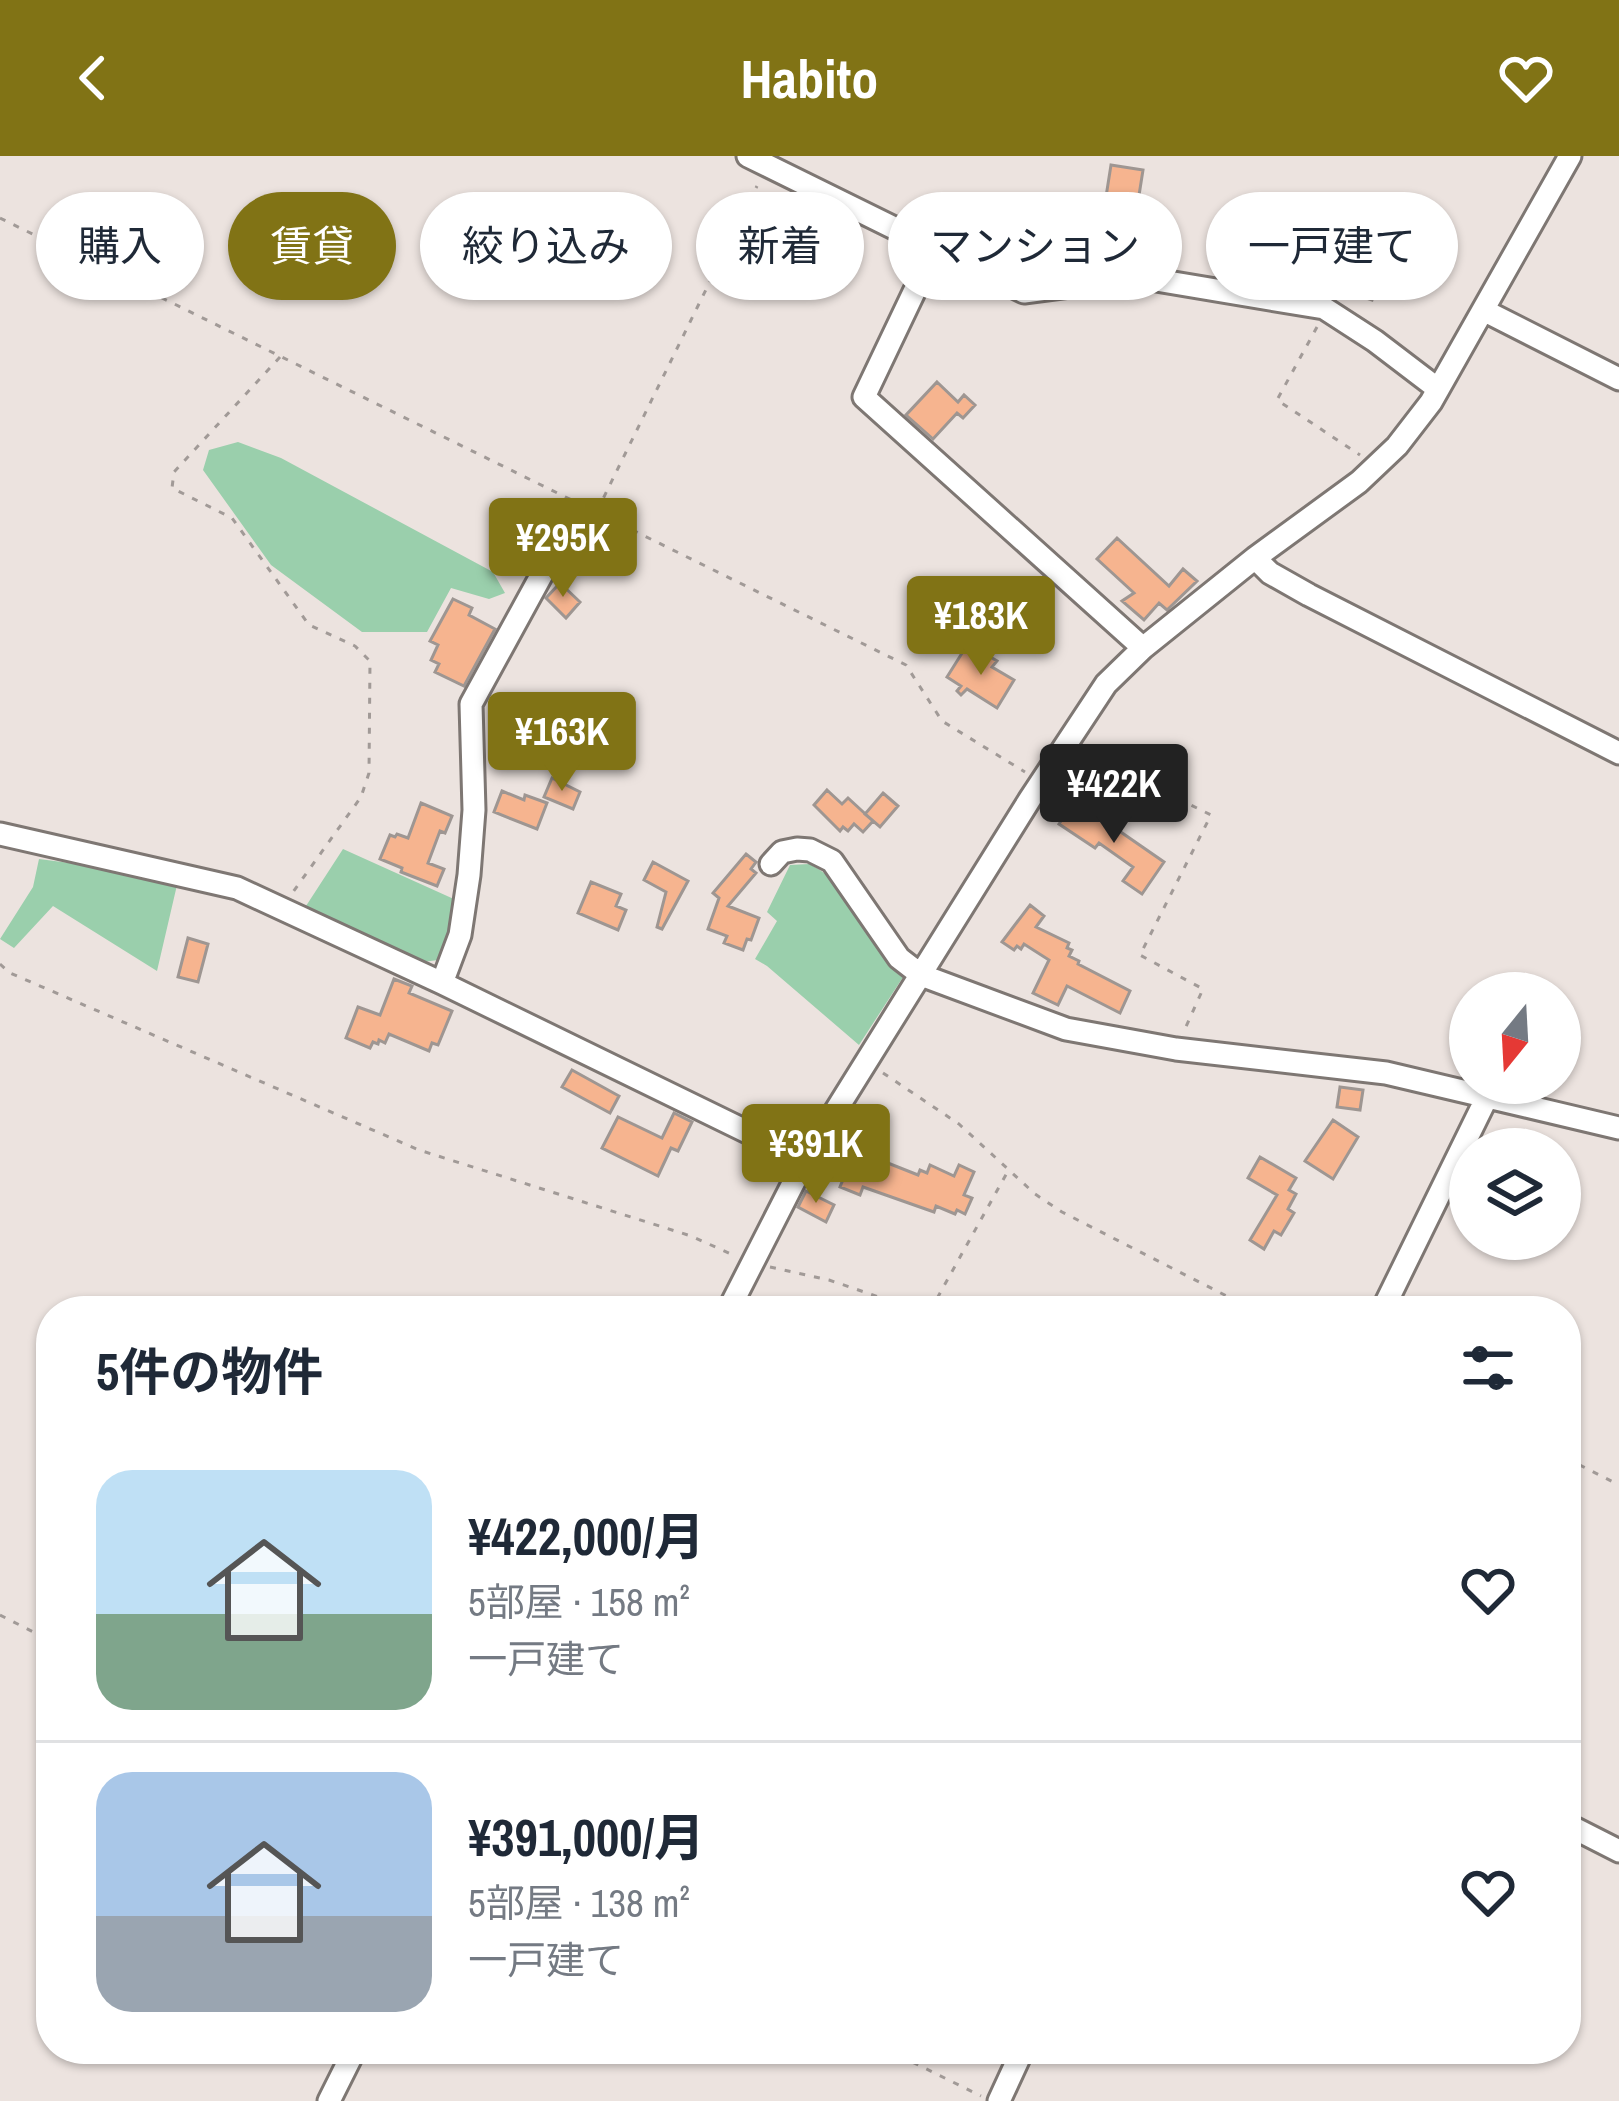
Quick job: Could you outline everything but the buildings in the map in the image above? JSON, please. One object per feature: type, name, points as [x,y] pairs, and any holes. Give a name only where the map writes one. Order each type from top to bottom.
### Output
[{"type":"street","points":[[736,1296],[806,1160],[1106,684],[1143,648],[1359,482],[1397,446],[1438,389],[1570,156]]},
{"type":"street","points":[[758,161],[888,225]]},
{"type":"street","points":[[1182,284],[1326,309],[1438,389]]},
{"type":"street","points":[[910,300],[864,397],[1143,648]]},
{"type":"street","points":[[1484,310],[1619,379]]},
{"type":"street","points":[[1255,558],[1270,573],[1310,595],[1619,753]]},
{"type":"street","points":[[442,983],[460,935],[469,875],[474,810],[471,704],[547,565]]},
{"type":"street","points":[[0,834],[237,888],[806,1160]]},
{"type":"street","points":[[771,864],[782,852],[797,849],[832,861],[899,958],[921,975],[1066,1029],[1176,1048],[1386,1073],[1449,1088]]},
{"type":"street","points":[[1389,1296],[1483,1104]]},
{"type":"street","points":[[1516,1104],[1619,1128]]},
{"type":"street","points":[[1581,1832],[1619,1851]]},
{"type":"street","points":[[329,2101],[348,2064]]},
{"type":"street","points":[[995,2101],[1015,2064]]},
{"type":"path","points":[[596,512],[758,161]]},
{"type":"path","points":[[0,218],[906,665],[942,721],[1042,782]]},
{"type":"path","points":[[1326,309],[1277,400],[1377,465]]},
{"type":"path","points":[[280,356],[174,472],[172,488],[232,518],[309,625],[356,646],[370,661],[369,773],[362,797],[281,908]]},
{"type":"path","points":[[547,565],[579,504]]},
{"type":"path","points":[[1067,743],[1211,815],[1140,955],[1203,989],[1176,1048]]},
{"type":"path","points":[[0,964],[10,973],[419,1150],[692,1235],[753,1264],[829,1280],[876,1296]]},
{"type":"path","points":[[867,1062],[959,1124],[1062,1213],[1226,1296]]},
{"type":"path","points":[[938,1296],[1008,1170]]},
{"type":"path","points":[[1581,1466],[1619,1485]]},
{"type":"path","points":[[0,1615],[36,1633]]},
{"type":"path","points":[[917,2064],[995,2101]]},
{"type":"green space","points":[[238,442],[281,458],[493,572],[505,593],[489,599],[451,588],[427,632],[362,632],[271,565],[203,470],[209,450]]},
{"type":"green space","points":[[343,849],[456,900],[448,946],[438,960],[423,962],[306,906]]},
{"type":"green space","points":[[39,859],[116,869],[177,885],[157,971],[53,906],[14,948],[0,939],[33,887]]},
{"type":"green space","points":[[809,864],[852,899],[888,959],[905,974],[859,1045],[755,959],[777,921],[767,912],[790,865]]}]
